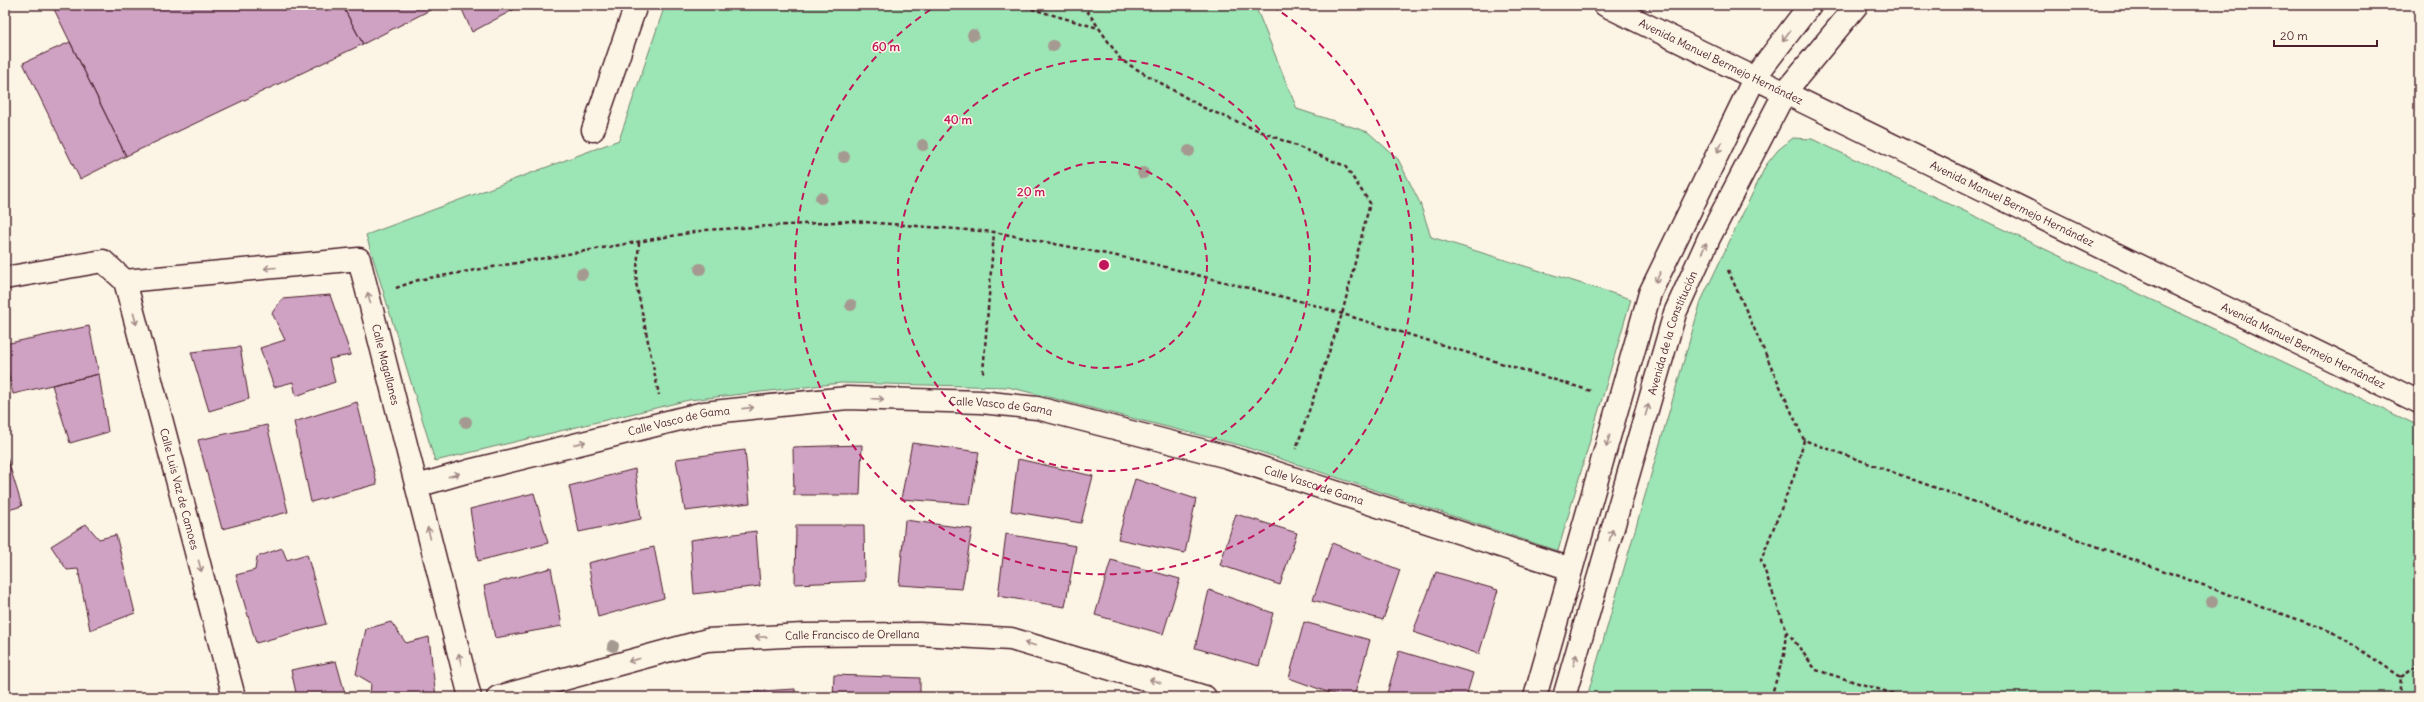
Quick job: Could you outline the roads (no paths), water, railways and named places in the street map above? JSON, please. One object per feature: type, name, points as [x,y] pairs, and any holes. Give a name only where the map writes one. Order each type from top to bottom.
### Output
[{"type":"street","points":[[593,130],[636,5]]},
{"type":"street","name":"Avenida Manuel Bermejo Hernández","points":[[1605,5],[2419,402]]},
{"type":"street","points":[[1535,697],[1650,293],[1755,77],[1810,5]]},
{"type":"street","name":"Avenida de la Constitución","points":[[1564,697],[1675,313],[1709,238],[1785,92],[1857,5]]},
{"type":"street","name":"Calle Magallanes","points":[[125,281],[359,259],[470,697]]},
{"type":"street","points":[[5,278],[103,261],[125,281]]},
{"type":"street","name":"Calle Luis Vaz de Camoes","points":[[125,281],[234,697]]},
{"type":"street","name":"Calle Vasco de Gama","points":[[417,486],[704,413],[847,398],[981,402],[1037,408],[1228,457],[1572,569]]},
{"type":"street","name":"Calle Francisco de Orellana","points":[[498,697],[708,640],[803,635],[919,634],[1011,639],[1205,697]]}]
